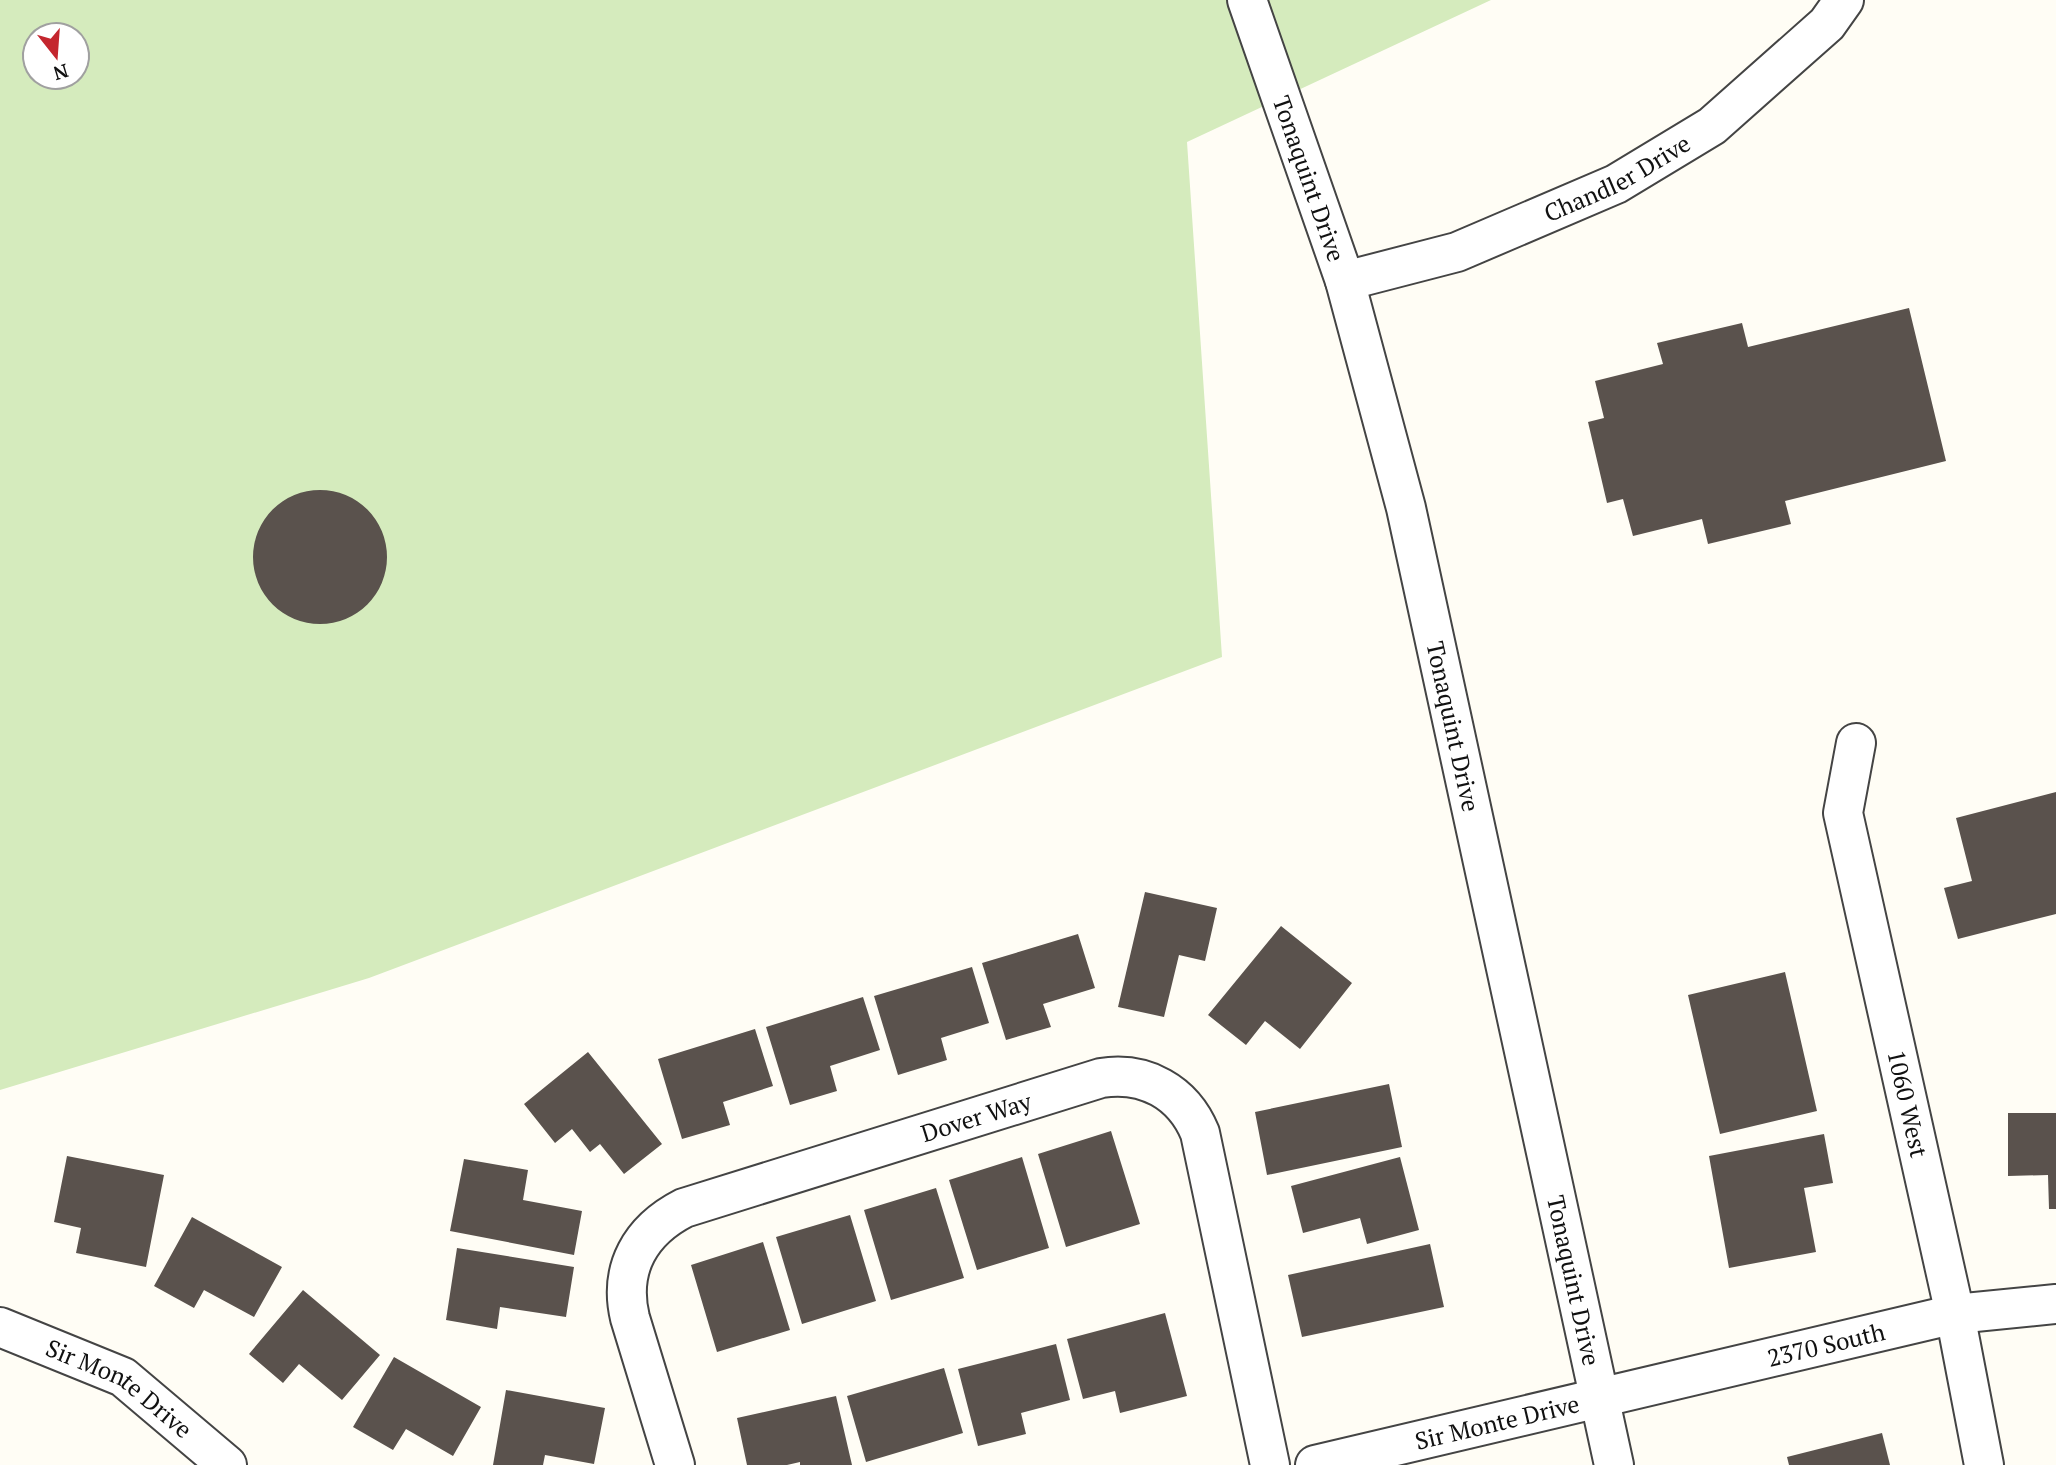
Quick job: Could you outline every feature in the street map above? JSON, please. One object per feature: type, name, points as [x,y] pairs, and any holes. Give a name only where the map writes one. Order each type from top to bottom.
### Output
[{"type":"street","name":"Tonaquint Drive","points":[[1247,0],[1345,281],[1406,508],[1614,1465]]},
{"type":"street","name":"Chandler Drive","points":[[1345,281],[1457,252],[1616,184],[1712,126],[1826,24],[1844,0]]},
{"type":"street","name":"1060 West","points":[[1856,743],[1843,813],[1955,1314],[1984,1465]]},
{"type":"street","name":"Dover Way","points":[[675,1465],[630,1318],[627,1297],[628,1277],[634,1257],[644,1239],[658,1224],[697,1204],[1101,1078],[1121,1076],[1152,1082],[1170,1092],[1185,1106],[1200,1133],[1270,1465]]},
{"type":"street","name":"2370 South","points":[[1600,1399],[1955,1314],[2056,1304]]},
{"type":"street","name":"Sir Monte Drive","points":[[3,1339],[123,1377],[227,1465]]},
{"type":"street","name":"Sir Monte Drive","points":[[1315,1465],[1600,1399]]},
{"type":"green space","points":[[0,0],[1491,0],[1187,142],[1222,657],[369,978],[0,1090]]},
{"type":"building","points":[[1909,308],[1946,461],[1785,501],[1791,524],[1708,544],[1702,519],[1633,536],[1623,499],[1607,503],[1588,422],[1604,418],[1595,381],[1663,364],[1657,343],[1742,323],[1748,347]]},
{"type":"building","points":[[320,490],[346,495],[368,509],[382,531],[387,557],[382,583],[368,605],[346,619],[320,624],[294,619],[272,605],[258,583],[253,557],[258,531],[272,509],[294,495]]},
{"type":"building","points":[[2056,792],[2056,914],[1958,939],[1944,888],[1972,881],[1956,818]]},
{"type":"building","points":[[1145,892],[1217,908],[1205,961],[1179,955],[1164,1017],[1118,1007]]},
{"type":"building","points":[[1281,926],[1352,983],[1300,1049],[1265,1021],[1246,1045],[1208,1015]]},
{"type":"building","points":[[1078,934],[1095,988],[1043,1004],[1051,1027],[1006,1040],[982,963]]},
{"type":"building","points":[[972,967],[989,1023],[941,1038],[947,1060],[898,1075],[874,996]]},
{"type":"building","points":[[1785,972],[1817,1111],[1720,1134],[1688,995]]},
{"type":"building","points":[[863,997],[880,1050],[830,1066],[837,1091],[790,1105],[766,1027]]},
{"type":"building","points":[[755,1029],[773,1086],[723,1102],[730,1125],[682,1139],[658,1059]]},
{"type":"building","points":[[588,1052],[662,1144],[624,1174],[600,1144],[590,1152],[572,1129],[555,1143],[524,1104]]},
{"type":"building","points":[[1389,1084],[1402,1147],[1267,1175],[1255,1112]]},
{"type":"building","points":[[2008,1113],[2056,1113],[2056,1209],[2049,1209],[2048,1175],[2008,1176]]},
{"type":"building","points":[[1111,1131],[1140,1224],[1066,1247],[1038,1154]]},
{"type":"building","points":[[1824,1134],[1833,1183],[1804,1188],[1816,1252],[1729,1268],[1709,1156]]},
{"type":"building","points":[[67,1156],[164,1175],[146,1267],[76,1253],[81,1228],[54,1222]]},
{"type":"building","points":[[1022,1157],[1049,1248],[977,1270],[949,1180]]},
{"type":"building","points":[[1400,1157],[1419,1230],[1367,1244],[1360,1218],[1303,1233],[1291,1186]]},
{"type":"building","points":[[464,1159],[528,1170],[523,1200],[582,1211],[574,1255],[450,1231]]},
{"type":"building","points":[[936,1188],[964,1278],[891,1300],[864,1210]]},
{"type":"building","points":[[850,1215],[876,1301],[802,1324],[776,1237]]},
{"type":"building","points":[[192,1217],[282,1267],[254,1317],[204,1290],[194,1308],[154,1286]]},
{"type":"building","points":[[763,1242],[790,1330],[717,1352],[691,1265]]},
{"type":"building","points":[[1430,1244],[1444,1307],[1302,1337],[1288,1275]]},
{"type":"building","points":[[457,1248],[574,1267],[566,1317],[500,1307],[497,1329],[446,1320]]},
{"type":"building","points":[[303,1290],[380,1355],[342,1400],[299,1364],[283,1383],[249,1354]]},
{"type":"building","points":[[1165,1313],[1187,1396],[1120,1413],[1115,1391],[1083,1399],[1067,1339]]},
{"type":"building","points":[[1056,1344],[1070,1400],[1021,1413],[1026,1434],[978,1446],[958,1369]]},
{"type":"building","points":[[394,1357],[481,1407],[453,1456],[406,1429],[393,1450],[353,1427]]},
{"type":"building","points":[[944,1368],[963,1433],[866,1462],[847,1396]]},
{"type":"building","points":[[506,1390],[605,1408],[594,1464],[545,1455],[543,1465],[493,1465]]},
{"type":"building","points":[[836,1396],[852,1465],[800,1465],[800,1462],[787,1465],[747,1465],[737,1418]]},
{"type":"building","points":[[1882,1433],[1890,1465],[1789,1465],[1787,1457]]}]
